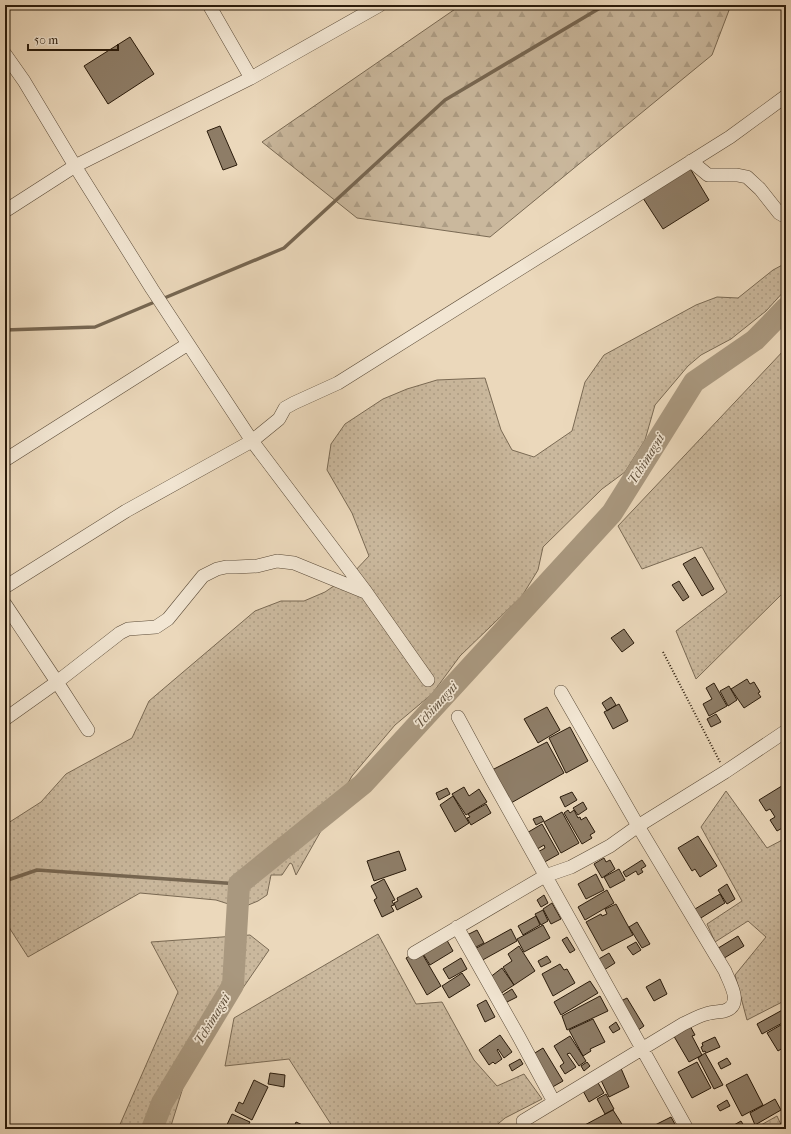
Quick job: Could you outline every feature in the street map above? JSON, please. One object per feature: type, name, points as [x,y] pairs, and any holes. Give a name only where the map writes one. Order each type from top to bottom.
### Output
[{"type":"street","points":[[209,5],[251,78]]},
{"type":"street","points":[[5,211],[75,166],[251,78],[380,5]]},
{"type":"street","points":[[5,54],[24,80],[75,166],[252,442],[366,592],[428,680]]},
{"type":"street","points":[[5,587],[126,511],[252,442],[279,419],[285,408],[338,383],[730,137],[786,96]]},
{"type":"street","points":[[691,161],[708,175],[737,174],[747,177],[760,189],[779,213],[786,216]]},
{"type":"street","points":[[5,460],[188,344]]},
{"type":"street","points":[[5,718],[57,682],[128,628],[156,627],[168,619],[203,576],[217,569],[226,567],[236,568],[257,566],[277,561],[294,563],[366,592]]},
{"type":"street","points":[[5,604],[88,730]]},
{"type":"street","points":[[523,1121],[683,1024],[707,1013],[722,1012],[733,1006],[735,1002],[734,994],[724,971],[561,692]]},
{"type":"street","points":[[458,717],[545,876],[687,1129]]},
{"type":"street","points":[[414,953],[545,876],[571,867],[610,846],[638,826],[725,772],[786,731]]},
{"type":"street","points":[[457,927],[554,1102]]},
{"type":"path","points":[[663,652],[725,772]]},
{"type":"green space","points":[[461,5],[731,5],[712,55],[490,237],[357,218],[262,142]]},
{"type":"green space","points":[[786,263],[786,289],[766,311],[731,339],[701,355],[688,366],[655,405],[645,440],[625,472],[602,489],[543,547],[538,570],[522,596],[460,656],[432,694],[395,725],[352,776],[296,875],[292,864],[290,863],[282,875],[271,875],[267,895],[258,901],[241,908],[216,900],[140,893],[28,957],[5,921],[5,825],[41,802],[66,774],[132,738],[149,701],[255,611],[281,601],[304,601],[325,592],[353,573],[369,556],[352,513],[327,470],[331,444],[345,424],[383,399],[407,389],[437,380],[485,378],[501,430],[512,450],[534,457],[572,431],[585,382],[604,355],[696,305],[717,297],[738,298],[773,270]]},
{"type":"green space","points":[[786,348],[786,590],[696,679],[676,631],[727,592],[702,547],[642,569],[618,526]]},
{"type":"green space","points":[[726,791],[767,848],[786,838],[786,1000],[747,1020],[735,975],[766,937],[748,921],[715,942],[707,924],[742,901],[701,827]]},
{"type":"green space","points":[[378,934],[416,1004],[442,1002],[474,1060],[497,1086],[524,1074],[542,1099],[505,1118],[492,1129],[334,1129],[289,1059],[225,1066],[234,1018]]},
{"type":"green space","points":[[250,935],[269,950],[190,1065],[170,1129],[118,1129],[178,992],[151,942]]},
{"type":"green space","points":[[777,1116],[783,1129],[754,1129]]},
{"type":"building","points":[[130,37],[154,74],[108,104],[84,66]]},
{"type":"building","points":[[220,126],[237,165],[223,170],[207,131]]},
{"type":"building","points":[[688,165],[709,200],[663,229],[641,195]]},
{"type":"building","points":[[695,557],[714,589],[702,596],[683,564]]},
{"type":"building","points":[[679,581],[689,597],[683,601],[672,585]]},
{"type":"building","points":[[624,629],[634,643],[622,652],[611,638]]},
{"type":"building","points":[[747,679],[750,684],[754,682],[760,692],[758,693],[761,697],[744,708],[731,689]]},
{"type":"building","points":[[714,683],[727,706],[709,716],[703,704],[712,699],[706,688]]},
{"type":"building","points":[[729,686],[737,700],[728,706],[720,691]]},
{"type":"building","points":[[611,697],[616,705],[607,711],[602,703]]},
{"type":"building","points":[[619,704],[628,721],[613,729],[604,712]]},
{"type":"building","points":[[547,707],[560,730],[538,743],[524,719]]},
{"type":"building","points":[[716,714],[721,722],[711,727],[707,719]]},
{"type":"building","points":[[570,727],[588,761],[566,773],[549,738]]},
{"type":"building","points":[[547,742],[564,773],[511,803],[492,770]]},
{"type":"building","points":[[785,784],[786,826],[777,831],[770,820],[775,817],[770,809],[766,811],[759,800]]},
{"type":"building","points":[[464,787],[469,796],[479,789],[487,802],[466,815],[452,794]]},
{"type":"building","points":[[447,788],[450,794],[439,800],[436,793]]},
{"type":"building","points":[[572,792],[577,800],[565,807],[560,797]]},
{"type":"building","points":[[453,796],[469,823],[455,832],[440,805]]},
{"type":"building","points":[[583,802],[587,809],[578,815],[573,808]]},
{"type":"building","points":[[486,804],[491,813],[471,825],[467,818],[470,817],[468,814]]},
{"type":"building","points":[[568,810],[570,813],[574,810],[578,818],[580,817],[581,820],[586,817],[595,832],[590,835],[592,838],[582,844],[564,813]]},
{"type":"building","points":[[562,812],[579,843],[561,853],[544,822]]},
{"type":"building","points":[[541,816],[544,821],[536,825],[533,819]]},
{"type":"building","points":[[542,824],[559,854],[541,864],[536,853],[545,848],[544,845],[534,851],[525,834]]},
{"type":"building","points":[[698,836],[717,866],[700,877],[695,869],[692,871],[678,848]]},
{"type":"building","points":[[399,851],[406,870],[374,881],[367,861]]},
{"type":"building","points":[[604,858],[606,862],[610,860],[615,869],[602,878],[594,864]]},
{"type":"building","points":[[642,860],[646,866],[641,869],[643,872],[638,875],[636,871],[626,877],[623,872]]},
{"type":"building","points":[[619,869],[625,880],[610,888],[604,877]]},
{"type":"building","points":[[596,874],[604,890],[586,899],[578,884]]},
{"type":"building","points":[[384,879],[395,900],[392,901],[394,905],[391,906],[394,911],[382,917],[374,900],[377,898],[371,886]]},
{"type":"building","points":[[727,884],[735,899],[727,904],[718,890]]},
{"type":"building","points":[[417,888],[422,897],[397,910],[394,903],[398,901],[397,898]]},
{"type":"building","points":[[607,890],[614,903],[585,920],[578,907]]},
{"type":"building","points":[[720,894],[725,903],[696,921],[690,912]]},
{"type":"building","points":[[544,895],[548,903],[541,907],[537,900]]},
{"type":"building","points":[[552,903],[561,919],[551,924],[543,909]]},
{"type":"building","points":[[616,904],[633,935],[602,951],[586,922],[601,914],[602,916],[607,914],[605,909]]},
{"type":"building","points":[[543,910],[548,921],[541,925],[535,914]]},
{"type":"building","points":[[536,916],[540,925],[523,935],[518,926]]},
{"type":"building","points":[[637,922],[650,944],[642,948],[629,927]]},
{"type":"building","points":[[543,925],[550,938],[524,952],[517,939]]},
{"type":"building","points":[[511,929],[517,941],[479,962],[473,950]]},
{"type":"building","points":[[477,930],[484,943],[472,949],[465,936]]},
{"type":"building","points":[[444,935],[453,951],[430,965],[420,949]]},
{"type":"building","points":[[738,936],[744,946],[721,960],[715,950]]},
{"type":"building","points":[[567,937],[575,950],[570,953],[562,940]]},
{"type":"building","points":[[636,942],[641,950],[633,955],[627,947]]},
{"type":"building","points":[[519,946],[535,971],[514,985],[503,967],[512,961],[508,954]]},
{"type":"building","points":[[420,950],[441,986],[427,995],[406,958]]},
{"type":"building","points":[[609,953],[615,963],[604,970],[597,960]]},
{"type":"building","points":[[547,956],[551,962],[541,967],[538,961]]},
{"type":"building","points":[[461,958],[467,969],[449,979],[443,969]]},
{"type":"building","points":[[560,964],[564,970],[567,969],[575,983],[553,996],[542,974]]},
{"type":"building","points":[[502,968],[514,985],[500,994],[489,978]]},
{"type":"building","points":[[462,973],[470,985],[449,998],[442,986]]},
{"type":"building","points":[[660,979],[667,994],[654,1001],[646,987]]},
{"type":"building","points":[[590,981],[598,993],[561,1015],[554,1002]]},
{"type":"building","points":[[512,989],[517,997],[505,1003],[501,996]]},
{"type":"building","points":[[600,996],[608,1011],[567,1030],[562,1016]]},
{"type":"building","points":[[627,998],[644,1026],[637,1031],[619,1002]]},
{"type":"building","points":[[486,1000],[495,1017],[485,1022],[477,1005]]},
{"type":"building","points":[[786,1008],[786,1021],[762,1034],[757,1024]]},
{"type":"building","points":[[593,1019],[605,1042],[590,1049],[591,1051],[583,1056],[569,1030]]},
{"type":"building","points":[[616,1022],[620,1029],[613,1033],[609,1027]]},
{"type":"building","points":[[786,1022],[786,1046],[778,1051],[767,1033]]},
{"type":"building","points":[[689,1024],[695,1035],[692,1036],[702,1055],[689,1062],[672,1033]]},
{"type":"building","points":[[500,1035],[512,1052],[504,1058],[498,1049],[497,1050],[502,1059],[495,1064],[493,1062],[489,1065],[479,1050]]},
{"type":"building","points":[[570,1036],[586,1061],[579,1066],[570,1053],[567,1054],[576,1067],[565,1074],[560,1066],[564,1063],[554,1046]]},
{"type":"building","points":[[715,1037],[720,1047],[706,1053],[705,1051],[703,1052],[701,1047],[703,1046],[702,1043]]},
{"type":"building","points":[[543,1048],[563,1081],[549,1089],[530,1056]]},
{"type":"building","points":[[705,1053],[723,1085],[714,1089],[698,1058]]},
{"type":"building","points":[[727,1058],[731,1064],[721,1069],[718,1063]]},
{"type":"building","points":[[520,1059],[523,1064],[512,1071],[509,1065]]},
{"type":"building","points":[[587,1062],[590,1066],[584,1071],[581,1066]]},
{"type":"building","points":[[697,1062],[711,1088],[692,1098],[678,1072]]},
{"type":"building","points":[[620,1066],[629,1087],[609,1097],[599,1076]]},
{"type":"building","points":[[270,1073],[285,1075],[284,1087],[268,1084]]},
{"type":"building","points":[[747,1074],[763,1105],[742,1116],[726,1085]]},
{"type":"building","points":[[254,1080],[268,1087],[252,1120],[235,1111],[239,1102],[243,1104]]},
{"type":"building","points":[[597,1081],[604,1093],[589,1102],[582,1089]]},
{"type":"building","points":[[606,1094],[614,1109],[605,1114],[597,1099]]},
{"type":"building","points":[[775,1099],[781,1110],[755,1125],[750,1113]]},
{"type":"building","points":[[727,1100],[730,1106],[720,1111],[717,1106]]},
{"type":"building","points":[[613,1110],[625,1129],[582,1129],[581,1127]]},
{"type":"building","points":[[232,1114],[250,1122],[246,1129],[225,1129]]},
{"type":"building","points":[[671,1117],[676,1126],[670,1129],[649,1128]]},
{"type":"building","points":[[741,1121],[746,1129],[727,1129]]},
{"type":"building","points":[[296,1122],[309,1128],[309,1129],[293,1129]]},
{"type":"waterway","points":[[162,299],[284,248],[445,100],[605,5]]},
{"type":"waterway","points":[[5,330],[95,327],[157,301]]},
{"type":"waterway","name":"Tchimagni","points":[[152,1129],[162,1103],[233,985],[239,884],[363,784],[612,513],[694,382],[755,340],[786,308]]},
{"type":"waterway","points":[[5,881],[37,870],[239,884]]}]
